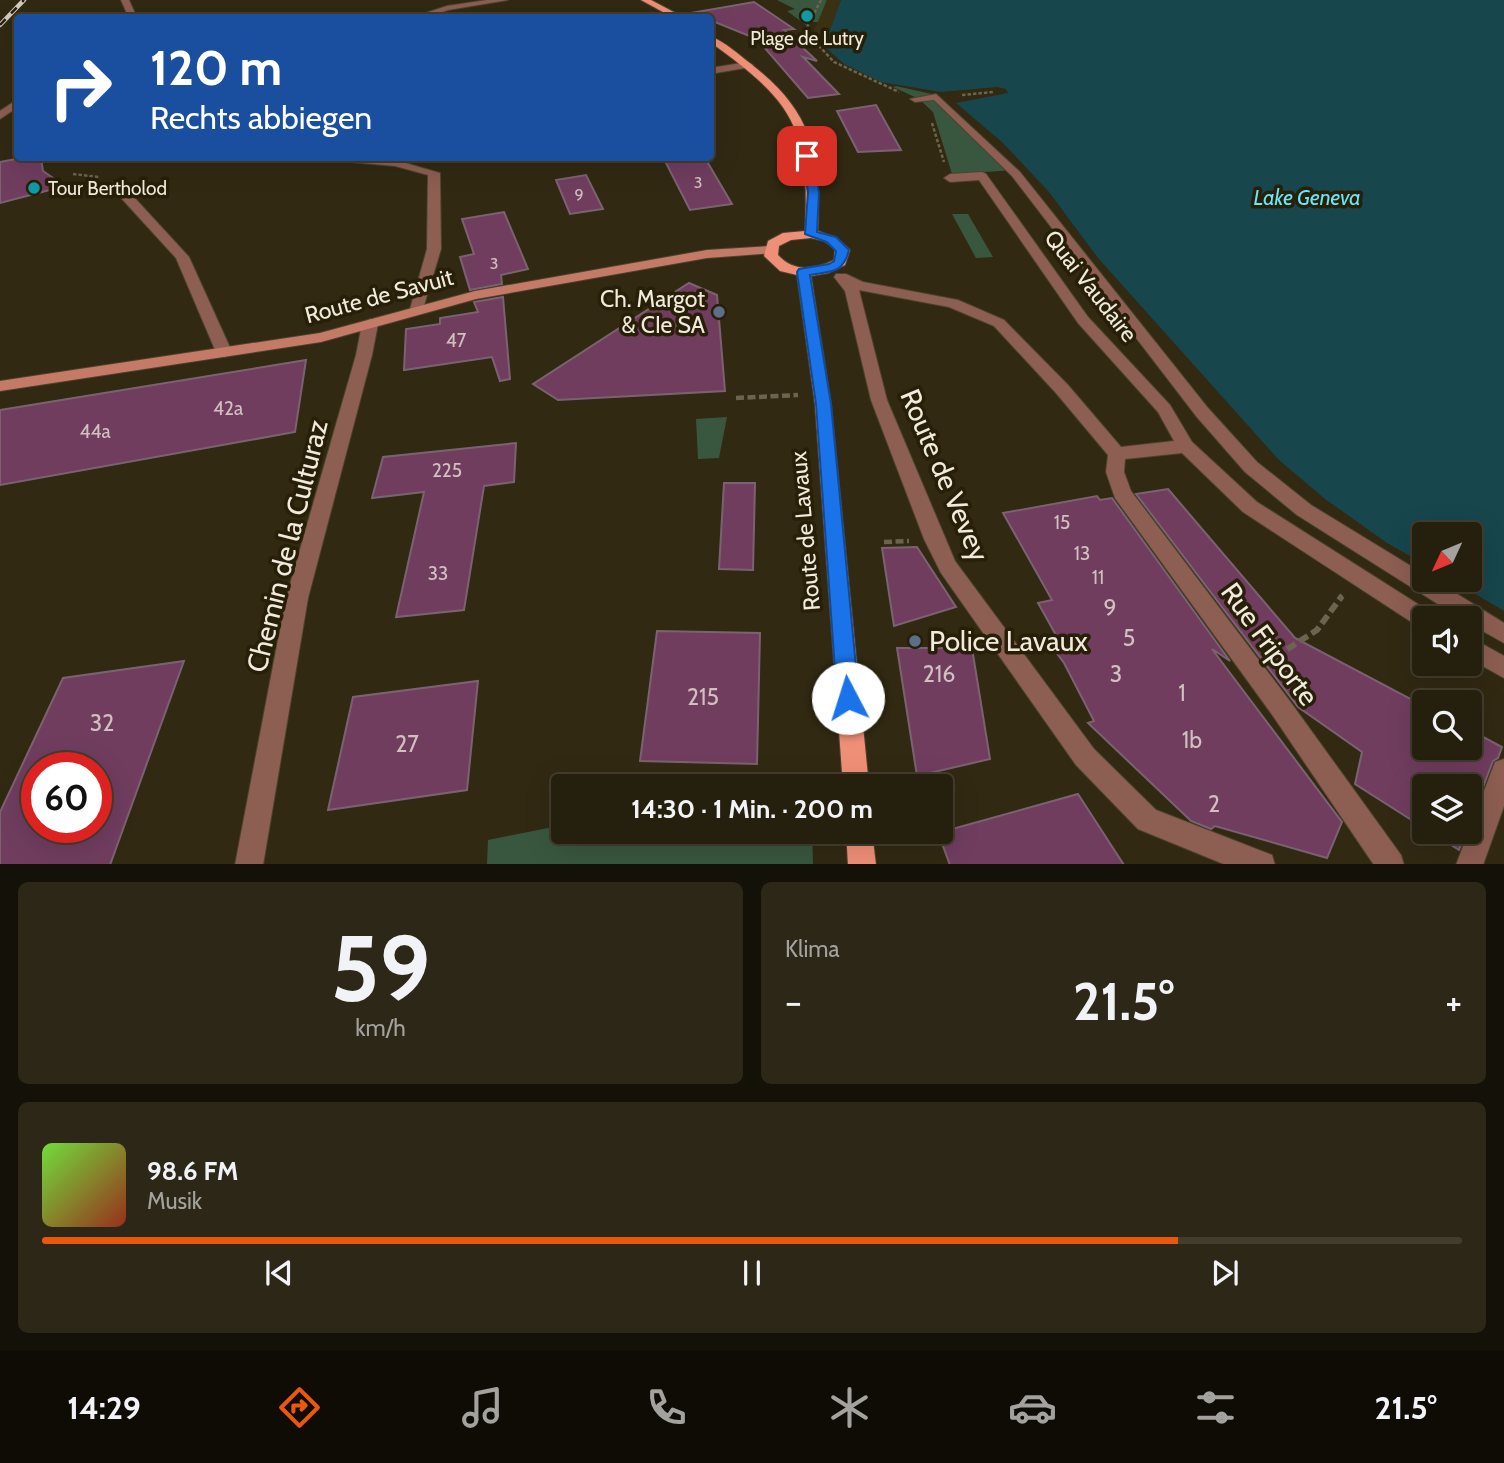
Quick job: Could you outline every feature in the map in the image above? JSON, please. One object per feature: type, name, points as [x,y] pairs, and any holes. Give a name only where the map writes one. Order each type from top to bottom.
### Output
[{"type":"main road","points":[[645,0],[673,14]]},
{"type":"main road","points":[[714,41],[748,65],[790,106],[805,141],[814,192],[811,234]]},
{"type":"main road","points":[[811,234],[831,239],[843,250],[838,273],[803,272],[782,267],[775,262],[770,250],[779,239],[811,234]]},
{"type":"main road","name":"Route de Lavaux","points":[[803,272],[824,404],[855,774]]},
{"type":"main road","points":[[860,844],[862,864]]},
{"type":"street","points":[[427,14],[447,8],[504,0]]},
{"type":"street","points":[[714,70],[748,65]]},
{"type":"street","points":[[915,99],[936,97],[1007,164],[1202,412],[1251,467],[1304,510],[1504,634]]},
{"type":"street","points":[[0,116],[14,105]]},
{"type":"street","points":[[373,161],[437,169],[434,249],[417,309]]},
{"type":"street","name":"Quai Vaudaire","points":[[950,178],[982,176],[1083,320],[1164,409],[1186,446]]},
{"type":"street","points":[[116,185],[182,257],[224,352]]},
{"type":"street","name":"Route de Savuit","points":[[0,386],[321,337],[475,295],[707,254],[770,250]]},
{"type":"street","points":[[838,273],[860,286],[953,303],[999,323],[1062,389],[1117,454],[1186,446],[1250,507],[1412,612]]},
{"type":"street","name":"Route de Vevey","points":[[838,273],[852,290],[879,400],[934,540],[948,567],[1085,757],[1147,820],[1262,864]]},
{"type":"street","name":"Chemin de la Culturaz","points":[[249,864],[297,598],[364,355],[370,324]]},
{"type":"street","name":"Rue Friporte","points":[[1117,454],[1115,472],[1122,493],[1254,671],[1391,864]]},
{"type":"street","points":[[1482,654],[1504,668]]},
{"type":"street","points":[[1469,864],[1504,771]]},
{"type":"path","points":[[821,0],[811,23],[804,31],[834,62],[915,99],[930,118],[950,178]]},
{"type":"path","points":[[73,174],[100,177]]},
{"type":"path","points":[[736,398],[798,395]]},
{"type":"path","points":[[1254,671],[1317,630],[1356,577]]},
{"type":"green space","name":"Plage de Lutry","points":[[777,0],[827,0],[819,22],[809,22],[806,25],[787,11],[795,9]]},
{"type":"green space","points":[[893,87],[936,95],[1016,170],[952,174],[933,112],[919,99]]},
{"type":"green space","points":[[952,214],[968,214],[993,257],[976,258]]},
{"type":"green space","points":[[727,417],[719,458],[698,459],[696,419]]},
{"type":"green space","points":[[551,827],[551,844],[812,844],[813,864],[487,864],[488,840]]},
{"type":"sand","points":[[827,0],[841,0],[824,46],[813,33]]},
{"type":"water","name":"Lake Geneva","points":[[841,0],[1504,0],[1504,611],[1472,592],[1482,592],[1482,522],[1412,522],[1412,557],[1387,543],[1325,499],[1279,460],[1098,258],[1049,192],[1003,143],[956,103],[1008,93],[1006,89],[997,87],[941,92],[881,82],[844,64],[824,46]]},
{"type":"building","points":[[754,2],[794,29],[784,30],[817,61],[803,57],[839,94],[808,98],[757,39],[714,22],[714,14],[691,13]]},
{"type":"building","points":[[876,105],[901,150],[858,152],[837,111]]},
{"type":"building","points":[[14,159],[41,161],[43,171],[65,186],[0,203],[0,162]]},
{"type":"building","points":[[665,161],[707,161],[732,204],[690,210]]},
{"type":"building","points":[[586,175],[603,209],[570,214],[556,180]]},
{"type":"building","points":[[504,212],[528,269],[501,275],[502,284],[470,290],[460,257],[474,254],[462,219]]},
{"type":"building","points":[[689,283],[717,295],[725,391],[558,400],[533,384]]},
{"type":"building","points":[[503,297],[510,379],[500,381],[492,357],[404,370],[406,329],[440,324],[440,318],[478,312],[474,302]]},
{"type":"building","points":[[306,360],[295,432],[0,485],[0,410]]},
{"type":"building","points":[[516,443],[514,482],[484,486],[464,610],[396,617],[424,492],[372,498],[383,457]]},
{"type":"building","points":[[724,483],[755,483],[753,570],[719,569]]},
{"type":"building","points":[[1168,489],[1295,638],[1412,700],[1412,760],[1482,760],[1482,736],[1502,747],[1498,758],[1493,761],[1482,790],[1482,774],[1412,774],[1412,820],[1355,784],[1362,752],[1298,707],[1136,494]]},
{"type":"building","points":[[1097,496],[1100,500],[1112,498],[1230,661],[1212,649],[1342,822],[1327,858],[1215,826],[1211,829],[1191,821],[1088,723],[1094,721],[1064,663],[1047,640],[1057,637],[1038,603],[1052,600],[1003,513]]},
{"type":"building","points":[[917,547],[956,607],[894,626],[882,548]]},
{"type":"building","points":[[657,631],[760,633],[757,764],[640,761]]},
{"type":"building","points":[[897,648],[972,648],[990,759],[917,774]]},
{"type":"building","points":[[184,661],[110,864],[0,864],[0,812],[21,767],[21,843],[112,843],[112,752],[28,752],[63,678]]},
{"type":"building","points":[[478,681],[467,790],[328,810],[353,697]]},
{"type":"building","points":[[1078,794],[1123,864],[950,864],[942,844],[953,844],[953,829]]},
{"type":"building","points":[[1450,844],[1461,844],[1459,850]]},
{"type":"railway","points":[[0,25],[24,0]]},
{"type":"place","name":"Plage de Lutry","points":[[807,16]]},
{"type":"place","name":"Tour Bertholod","points":[[34,188]]},
{"type":"place","name":"Ch. Margot & CIe SA","points":[[719,312]]},
{"type":"place","name":"Police Lavaux","points":[[915,641]]},
{"type":"route","points":[[807,156],[814,192],[811,234],[831,239],[843,250],[840,262],[833,267],[803,272],[824,404],[848,698]]}]
